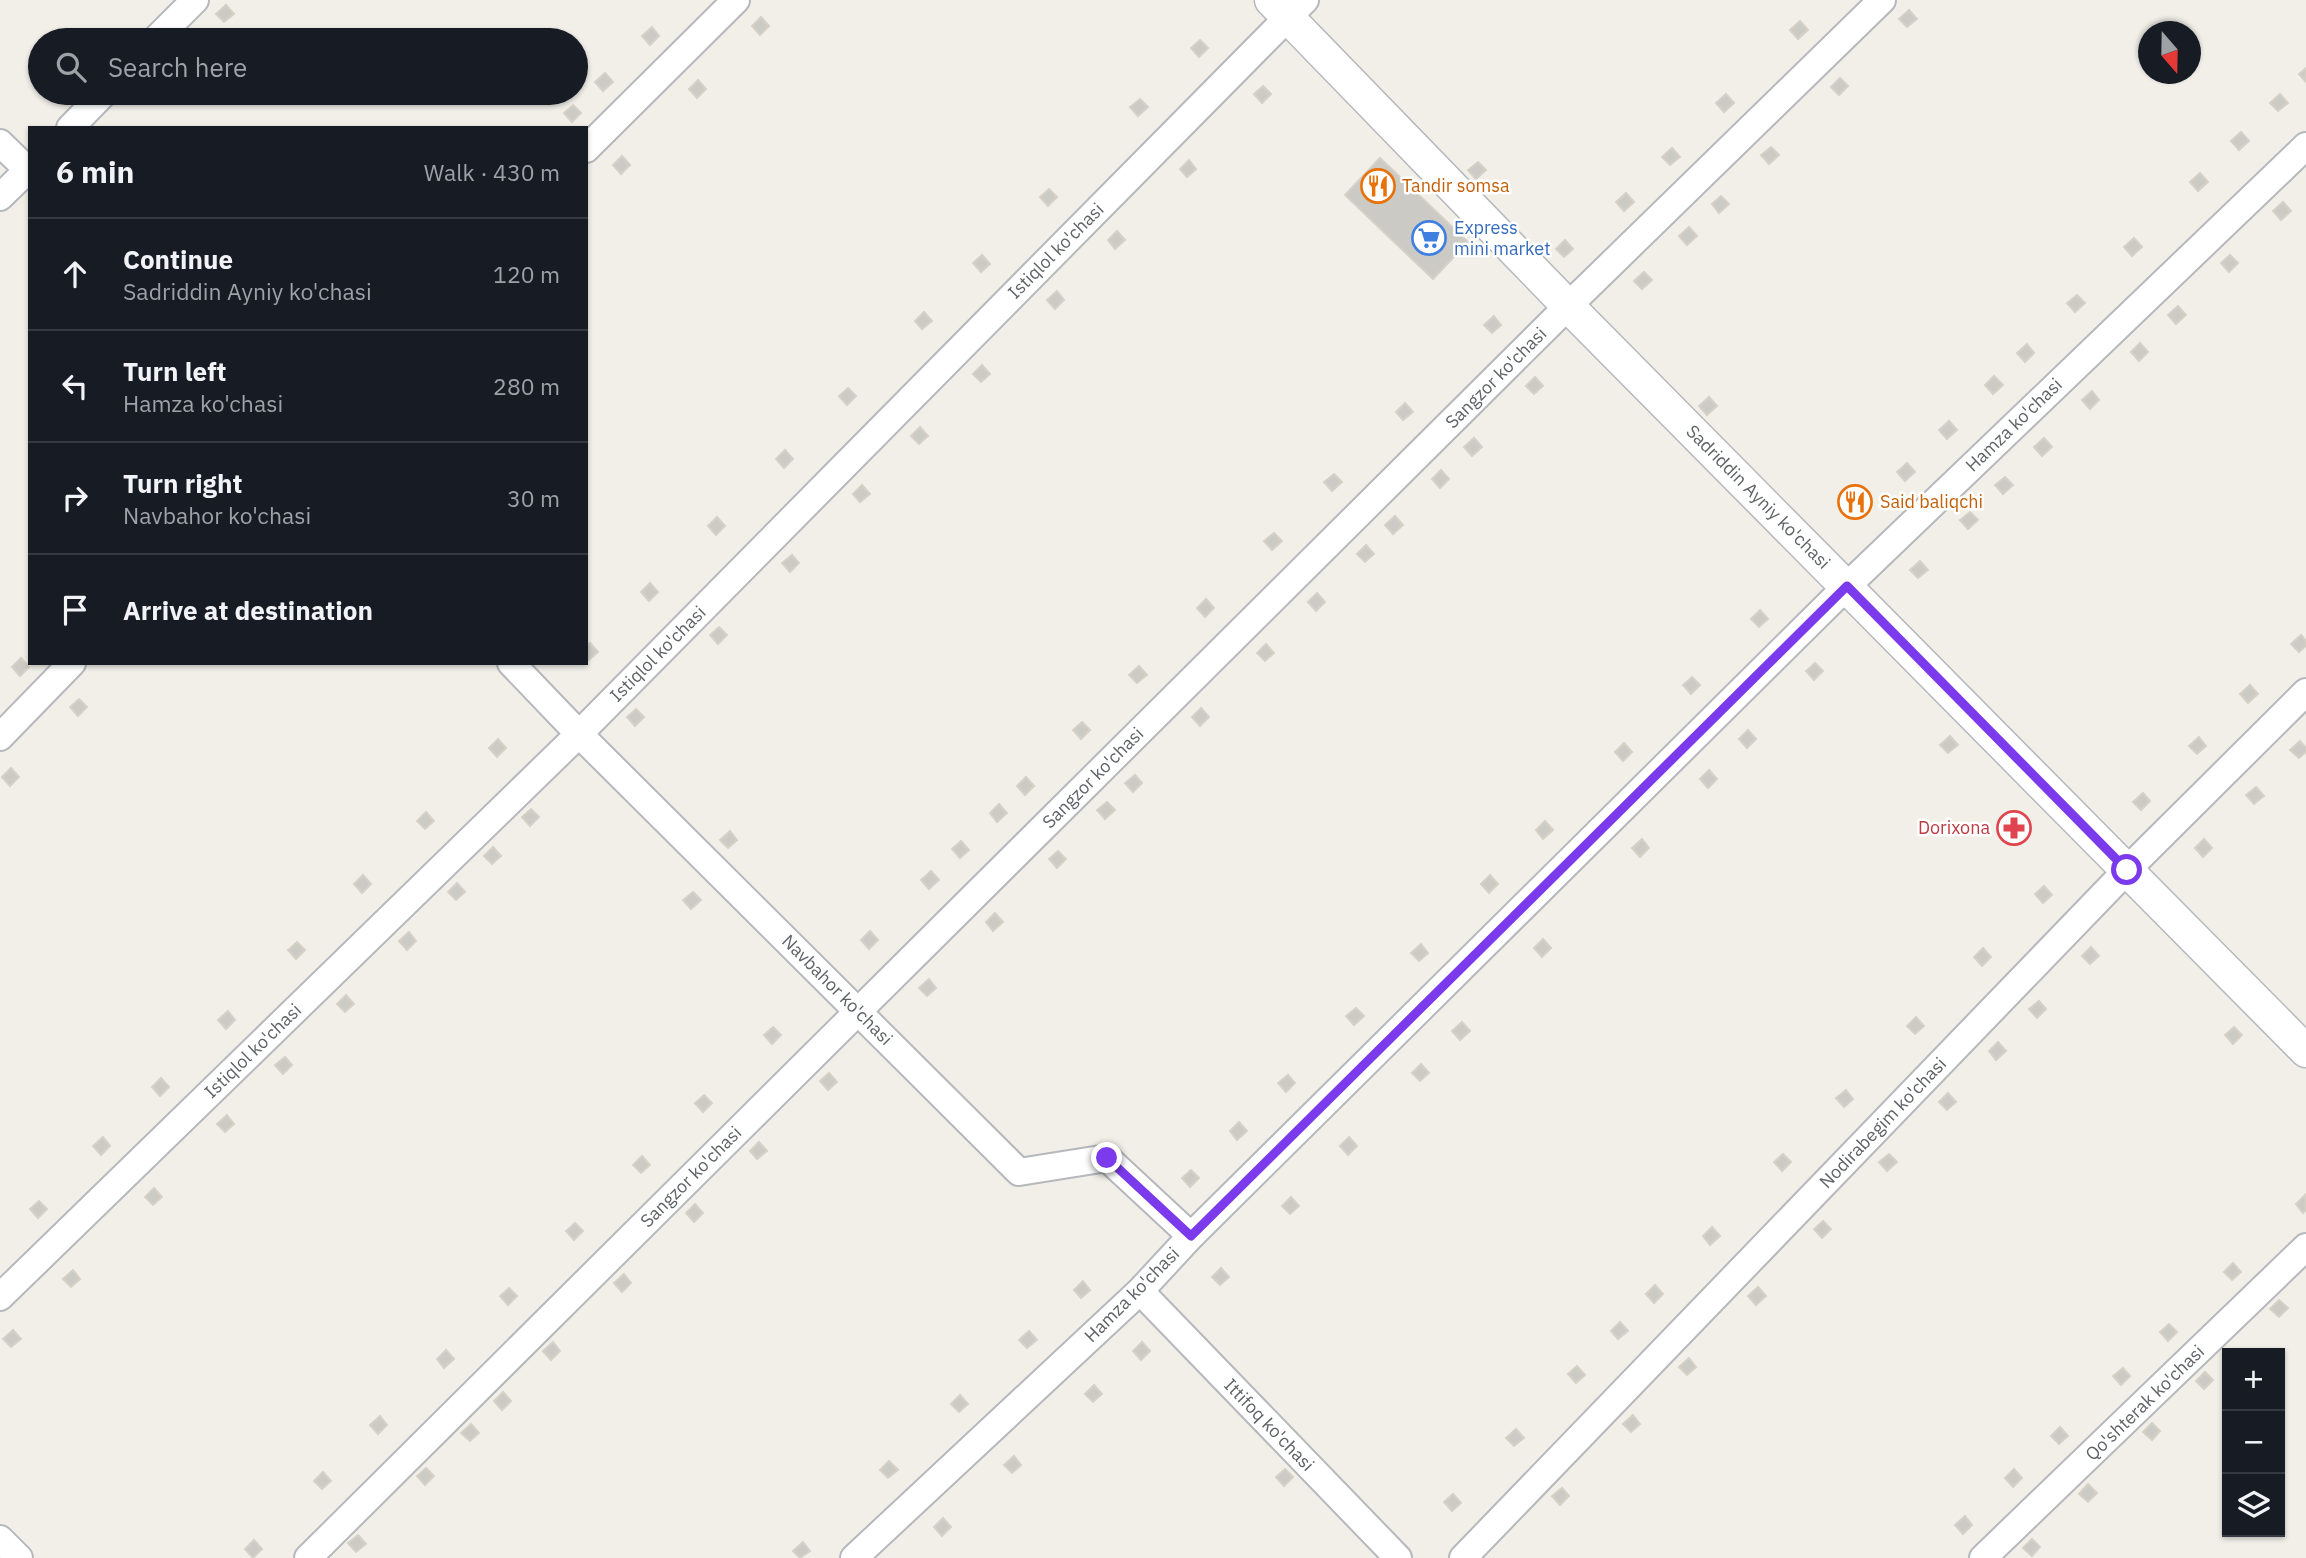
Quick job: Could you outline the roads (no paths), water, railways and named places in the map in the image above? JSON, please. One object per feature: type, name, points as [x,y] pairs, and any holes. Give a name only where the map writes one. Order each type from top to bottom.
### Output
[{"type":"street","points":[[167,28],[195,0]]},
{"type":"street","points":[[588,147],[737,0]]},
{"type":"street","name":"Sangzor ko'chasi","points":[[308,1558],[1569,306],[1882,0]]},
{"type":"street","name":"Sadriddin Ayniy ko'chasi","points":[[1288,6],[1569,306],[2306,1051]]},
{"type":"street","name":"Istiqlol ko'chasi","points":[[0,1297],[579,734],[1288,6]]},
{"type":"street","points":[[72,126],[92,105]]},
{"type":"street","points":[[0,143],[28,169]]},
{"type":"street","name":"Hamza ko'chasi","points":[[854,1558],[1140,1291],[1191,1236],[1847,586],[2306,146]]},
{"type":"street","points":[[0,197],[28,171]]},
{"type":"street","points":[[0,737],[70,665]]},
{"type":"street","name":"Navbahor ko'chasi","points":[[513,665],[1019,1172],[1107,1158],[1191,1236]]},
{"type":"street","name":"Nodirabegim ko'chasi","points":[[1463,1558],[2127,870],[2306,692]]},
{"type":"street","name":"Qo'shterak ko'chasi","points":[[1983,1558],[2306,1247]]},
{"type":"street","name":"Ittifoq ko'chasi","points":[[1140,1291],[1398,1558]]},
{"type":"street","points":[[0,1539],[19,1558]]},
{"type":"place","name":"Tandir somsa","points":[[1378,186]]},
{"type":"place","name":"Express mini market","points":[[1429,238]]},
{"type":"place","name":"Said baliqchi","points":[[1855,502]]},
{"type":"place","name":"Dorixona","points":[[2014,828]]}]
